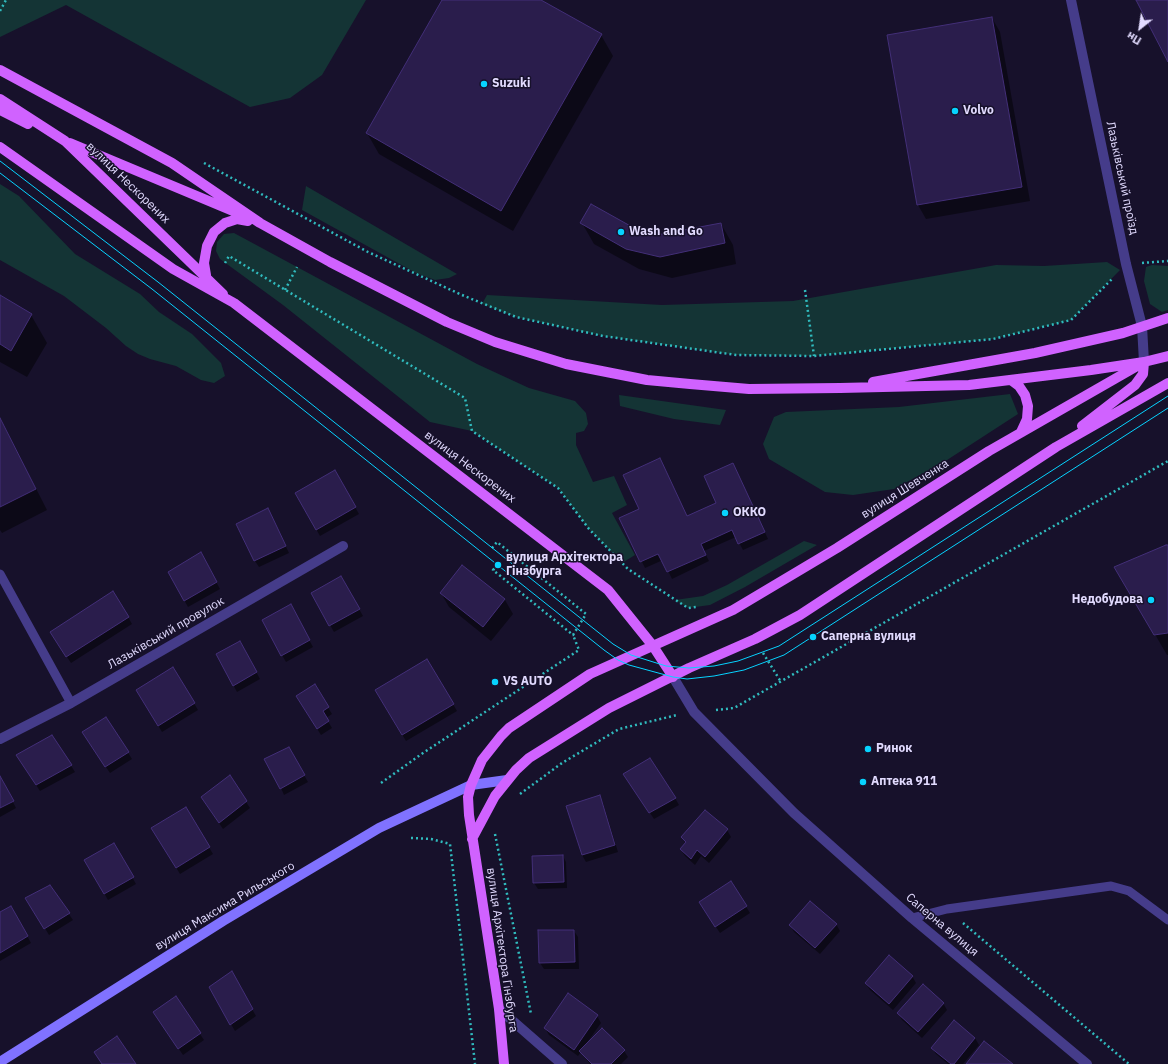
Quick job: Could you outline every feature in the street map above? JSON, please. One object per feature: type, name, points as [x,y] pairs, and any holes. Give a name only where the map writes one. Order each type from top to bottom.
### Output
[{"type":"main road","points":[[0,70],[172,163],[260,223],[330,262],[447,322],[495,342],[539,357],[632,377],[748,389],[969,385],[1144,362],[1168,356]]},
{"type":"main road","name":"вулиця Нескорених","points":[[0,99],[65,141],[206,275],[229,300]]},
{"type":"main road","points":[[0,110],[65,141],[260,223]]},
{"type":"main road","name":"вулиця Нескорених","points":[[0,147],[174,269],[229,300],[608,590],[653,646],[673,677]]},
{"type":"main road","points":[[206,275],[204,263],[207,246],[214,232],[225,223],[237,219],[260,223]]},
{"type":"main road","points":[[840,388],[1035,353],[1123,333],[1168,318]]},
{"type":"main road","name":"вулиця Шевченка","points":[[653,646],[733,610],[837,548],[1021,432],[1144,362],[1168,351]]},
{"type":"main road","points":[[1056,447],[1135,385],[1143,374],[1144,362]]},
{"type":"main road","points":[[1011,380],[1020,386],[1025,395],[1028,406],[1027,419],[1021,432]]},
{"type":"main road","points":[[472,839],[495,796],[507,780],[529,758],[609,708],[755,639],[800,615],[1056,447],[1168,383]]},
{"type":"main road","points":[[472,839],[468,815],[468,797],[471,784],[489,749],[509,728],[590,674],[653,646]]},
{"type":"main road","name":"вулиця Максима Рильського","points":[[0,1062],[224,921],[372,832],[471,784],[507,780]]},
{"type":"main road","name":"вулиця Архітектора Гінзбурга","points":[[472,839],[499,1009],[504,1064]]},
{"type":"street","name":"Лазьківський проїзд","points":[[1071,0],[1126,264],[1142,326],[1144,362]]},
{"type":"street","name":"Лазьківський провулок","points":[[0,739],[71,703],[343,546]]},
{"type":"street","name":"Саперна вулиця","points":[[673,677],[694,712],[794,813],[912,918],[1087,1064]]},
{"type":"street","points":[[499,1009],[562,1064]]},
{"type":"lane","points":[[0,574],[71,703]]},
{"type":"lane","points":[[912,918],[946,909],[1111,886],[1129,891],[1168,920]]},
{"type":"path","points":[[0,11],[6,0]]},
{"type":"path","points":[[274,201],[368,252],[462,295],[516,317],[603,336],[736,355],[814,356],[993,339],[1071,320],[1126,264],[1168,260]]},
{"type":"path","points":[[225,263],[229,256],[465,398],[472,431],[558,488],[589,530],[628,569],[688,608],[703,606]]},
{"type":"path","points":[[285,290],[297,267]]},
{"type":"path","points":[[806,290],[814,356]]},
{"type":"path","points":[[515,797],[562,763],[619,729],[694,712],[734,708],[1168,461]]},
{"type":"path","points":[[492,548],[497,542],[586,614],[574,635]]},
{"type":"path","points":[[382,783],[423,753],[580,650],[574,635],[493,570],[498,565]]},
{"type":"path","points":[[763,652],[781,682]]},
{"type":"path","points":[[497,829],[494,836],[537,1042]]},
{"type":"path","points":[[411,838],[431,839],[450,844],[475,1064]]},
{"type":"path","points":[[946,909],[1129,1064]]},
{"type":"green space","points":[[0,0],[366,0],[322,75],[290,98],[250,107],[66,5],[0,37]]},
{"type":"green space","points":[[0,184],[19,196],[75,254],[140,294],[159,312],[192,334],[221,363],[225,376],[214,383],[201,380],[176,366],[138,354],[64,296],[0,260]]},
{"type":"green space","points":[[306,186],[457,274],[449,278],[435,280],[416,273],[302,210]]},
{"type":"green space","points":[[234,233],[477,364],[529,388],[575,401],[586,413],[588,424],[584,431],[576,433],[576,445],[593,482],[614,476],[627,505],[612,513],[635,555],[622,563],[589,529],[558,488],[472,431],[430,422],[283,305],[220,259],[216,251],[217,242],[224,234]]},
{"type":"green space","points":[[1107,262],[1120,270],[1071,320],[993,339],[814,356],[736,355],[603,336],[516,317],[482,304],[487,295],[662,305],[793,301],[996,265],[1044,266]]},
{"type":"green space","points":[[1152,265],[1168,266],[1168,310],[1162,312],[1150,304],[1144,281],[1146,267]]},
{"type":"green space","points":[[1010,394],[1018,414],[944,462],[894,489],[853,495],[825,492],[769,459],[763,444],[774,417],[786,412],[899,407]]},
{"type":"green space","points":[[619,395],[726,410],[720,425],[674,419],[620,406]]},
{"type":"green space","points":[[804,541],[817,545],[745,587],[710,605],[688,608],[675,600],[703,596],[727,585]]},
{"type":"building","name":"Suzuki","points":[[442,0],[541,0],[602,34],[501,211],[366,133]]},
{"type":"building","points":[[1136,0],[1168,0],[1168,62]]},
{"type":"building","name":"Volvo","points":[[992,17],[1022,187],[917,205],[887,35]]},
{"type":"building","name":"Wash and Go","points":[[591,204],[634,228],[657,235],[721,223],[725,243],[660,257],[626,249],[580,223]]},
{"type":"building","points":[[0,295],[32,314],[11,351],[0,344]]},
{"type":"building","points":[[0,418],[36,489],[0,507]]},
{"type":"building","name":"ОККО","points":[[660,458],[687,516],[716,503],[704,476],[733,463],[765,532],[738,544],[732,530],[701,544],[706,555],[667,572],[658,554],[640,562],[619,518],[639,509],[623,475]]},
{"type":"building","points":[[335,470],[356,507],[316,530],[295,493]]},
{"type":"building","points":[[268,508],[286,546],[254,561],[236,524]]},
{"type":"building","name":"Недобудова","points":[[1168,545],[1168,633],[1154,635],[1114,567]]},
{"type":"building","points":[[201,552],[217,582],[184,601],[168,572]]},
{"type":"building","points":[[462,565],[505,599],[483,627],[440,593]]},
{"type":"building","points":[[341,576],[360,609],[329,626],[311,593]]},
{"type":"building","points":[[113,591],[129,617],[66,657],[50,632]]},
{"type":"building","points":[[291,604],[310,640],[281,656],[262,620]]},
{"type":"building","points":[[240,641],[257,672],[233,686],[216,654]]},
{"type":"building","points":[[427,659],[454,704],[402,735],[375,690]]},
{"type":"building","points":[[173,667],[195,703],[158,726],[136,690]]},
{"type":"building","points":[[315,684],[329,707],[323,711],[329,721],[317,729],[296,696]]},
{"type":"building","points":[[106,717],[129,752],[105,767],[82,732]]},
{"type":"building","points":[[52,735],[72,765],[36,785],[16,755]]},
{"type":"building","points":[[289,747],[305,775],[280,789],[264,759]]},
{"type":"building","points":[[650,758],[676,798],[649,813],[623,774]]},
{"type":"building","points":[[230,775],[247,801],[219,823],[201,797]]},
{"type":"building","points":[[0,776],[14,801],[0,808]]},
{"type":"building","points":[[600,795],[615,845],[582,855],[566,806]]},
{"type":"building","points":[[186,807],[210,847],[176,868],[151,828]]},
{"type":"building","points":[[705,810],[728,829],[705,857],[697,850],[691,859],[680,849],[686,842],[681,837]]},
{"type":"building","points":[[114,843],[134,877],[104,894],[84,860]]},
{"type":"building","points":[[563,855],[564,882],[533,883],[532,856]]},
{"type":"building","points":[[731,881],[747,906],[715,927],[699,902]]},
{"type":"building","points":[[50,885],[70,913],[44,929],[25,898]]},
{"type":"building","points":[[810,901],[837,924],[815,948],[789,925]]},
{"type":"building","points":[[11,906],[28,936],[0,953],[0,912]]},
{"type":"building","points":[[538,930],[574,930],[575,962],[539,963]]},
{"type":"building","points":[[889,955],[913,976],[889,1004],[865,983]]},
{"type":"building","points":[[232,971],[253,1009],[230,1025],[209,987]]},
{"type":"building","points":[[923,984],[944,1003],[918,1032],[897,1013]]},
{"type":"building","points":[[568,993],[598,1015],[574,1050],[544,1028]]},
{"type":"building","points":[[176,996],[201,1033],[178,1049],[153,1012]]},
{"type":"building","points":[[954,1020],[975,1038],[954,1064],[951,1064],[931,1048]]},
{"type":"building","points":[[602,1028],[625,1050],[611,1064],[592,1064],[579,1051]]},
{"type":"building","points":[[117,1036],[136,1064],[102,1064],[94,1052]]},
{"type":"building","points":[[984,1041],[1013,1064],[966,1064]]},
{"type":"tram line","points":[[0,161],[158,282],[613,644],[631,655],[666,666],[689,668],[714,666],[738,661],[779,646],[1168,396]]},
{"type":"tram line","points":[[0,173],[152,289],[604,650],[618,660],[629,665],[673,677],[687,679],[714,676],[744,670],[784,655],[1168,408]]},
{"type":"place","name":"Suzuki","points":[[484,84]]},
{"type":"place","name":"Volvo","points":[[955,111]]},
{"type":"place","name":"Wash and Go","points":[[621,232]]},
{"type":"place","name":"ОККО","points":[[725,513]]},
{"type":"place","name":"вулиця Архітектора Гінзбурга","points":[[498,565]]},
{"type":"place","name":"Недобудова","points":[[1151,600]]},
{"type":"place","name":"Саперна вулиця","points":[[813,637]]},
{"type":"place","name":"VS AUTO","points":[[495,682]]},
{"type":"place","name":"Ринок","points":[[868,749]]},
{"type":"place","name":"Аптека 911","points":[[863,782]]}]
